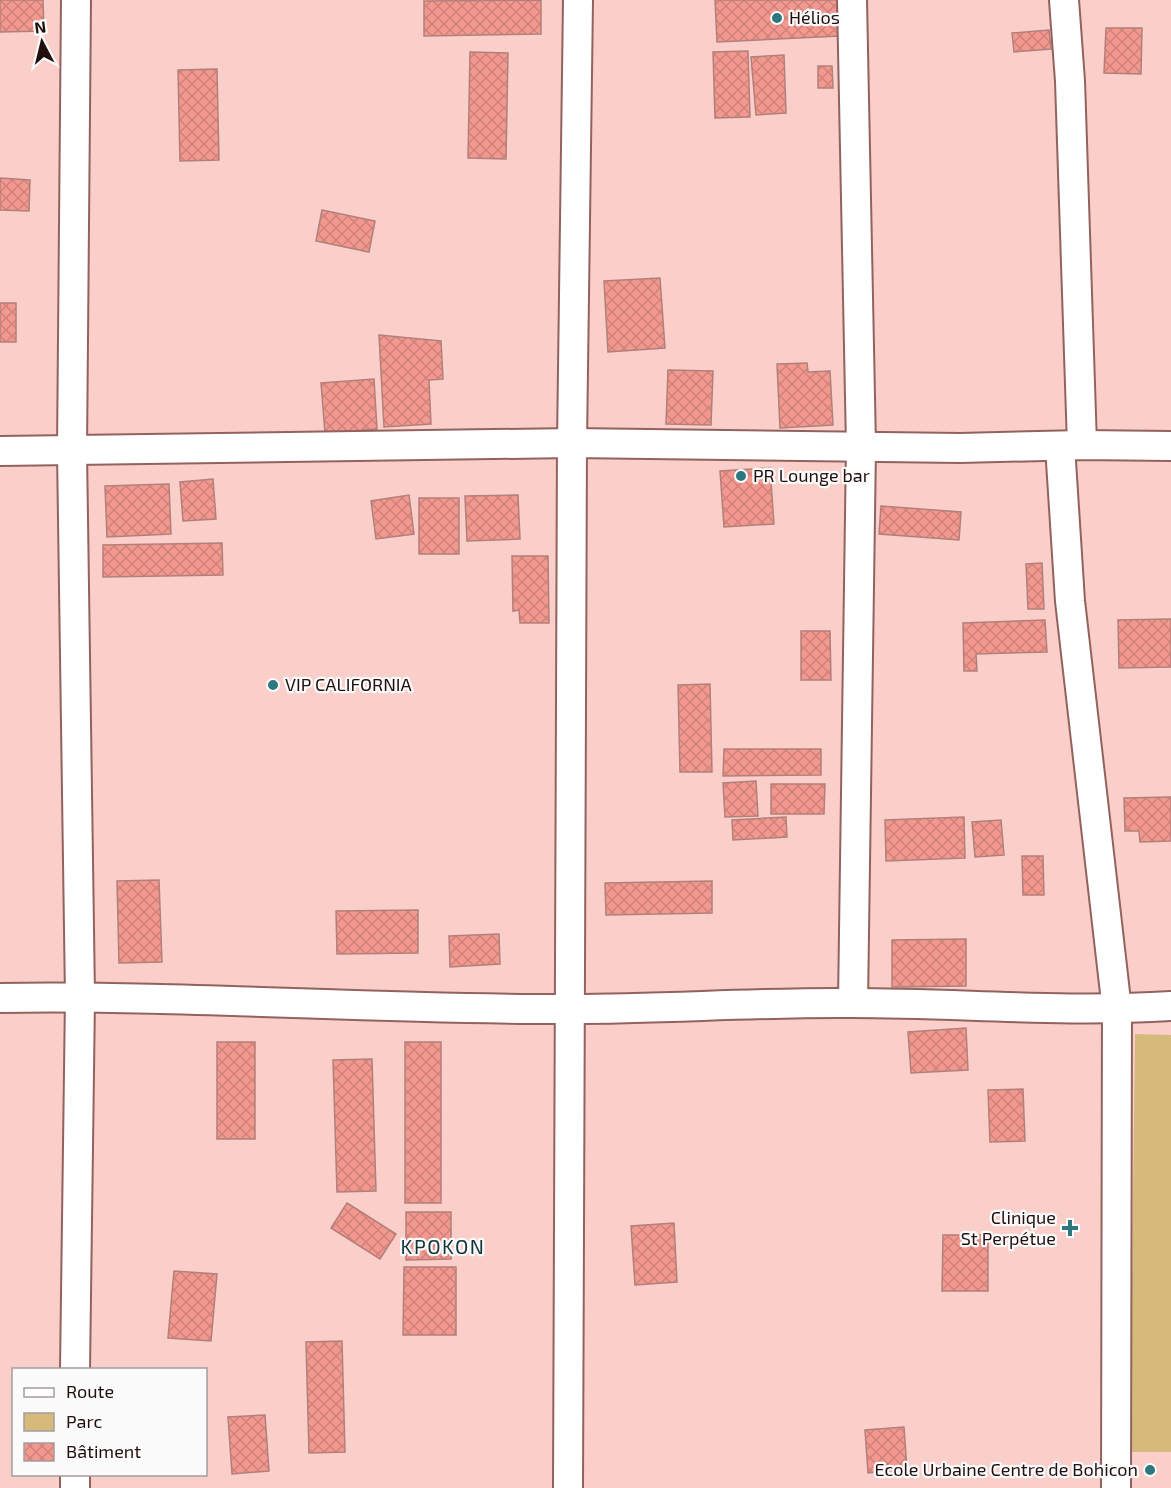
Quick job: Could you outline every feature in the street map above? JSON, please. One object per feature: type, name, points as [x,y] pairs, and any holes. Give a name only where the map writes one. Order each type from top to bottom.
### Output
[{"type":"street","points":[[75,1368],[80,997],[72,451],[76,0]]},
{"type":"street","points":[[568,1488],[572,443],[578,0]]},
{"type":"street","points":[[852,0],[861,446],[853,1002]]},
{"type":"street","points":[[1064,0],[1070,81],[1070,601],[1117,1010],[1116,1488]]},
{"type":"street","points":[[0,451],[572,443],[960,448],[1171,446]]},
{"type":"street","points":[[0,998],[80,997],[356,1006],[571,1009],[853,1002],[1117,1010],[1171,1006]]},
{"type":"green space","points":[[1135,1034],[1171,1035],[1171,1452],[1130,1452]]},
{"type":"building","points":[[0,0],[43,0],[44,31],[0,32]]},
{"type":"building","points":[[541,0],[541,34],[424,36],[424,1]]},
{"type":"building","name":"Hélios","points":[[715,0],[837,0],[839,36],[717,42]]},
{"type":"building","points":[[1106,28],[1142,28],[1141,74],[1104,73]]},
{"type":"building","points":[[1049,30],[1051,49],[1014,52],[1012,33]]},
{"type":"building","points":[[748,51],[750,117],[715,118],[713,52]]},
{"type":"building","points":[[470,52],[508,53],[506,159],[468,158]]},
{"type":"building","points":[[784,55],[786,113],[756,115],[751,57]]},
{"type":"building","points":[[818,66],[832,66],[833,88],[818,88]]},
{"type":"building","points":[[217,69],[219,160],[180,161],[178,70]]},
{"type":"building","points":[[0,178],[30,180],[29,211],[0,210]]},
{"type":"building","points":[[322,210],[375,221],[369,252],[316,241]]},
{"type":"building","points":[[660,278],[665,348],[608,352],[604,281]]},
{"type":"building","points":[[0,303],[16,303],[16,342],[0,342]]},
{"type":"building","points":[[379,335],[441,341],[443,379],[429,380],[431,424],[384,427]]},
{"type":"building","points":[[807,363],[808,372],[830,371],[833,425],[780,428],[777,364]]},
{"type":"building","points":[[668,370],[713,371],[711,425],[666,424]]},
{"type":"building","points":[[374,379],[377,429],[325,433],[321,383]]},
{"type":"building","points":[[770,468],[774,524],[724,527],[720,471]]},
{"type":"building","points":[[213,479],[216,519],[183,521],[180,482]]},
{"type":"building","points":[[169,484],[171,534],[107,537],[105,486]]},
{"type":"building","points":[[409,495],[414,534],[376,539],[371,501]]},
{"type":"building","points":[[518,495],[520,539],[467,541],[465,496]]},
{"type":"building","points":[[419,498],[459,498],[459,554],[419,554]]},
{"type":"building","points":[[881,506],[961,512],[959,540],[879,534]]},
{"type":"building","points":[[222,543],[223,575],[103,577],[103,545]]},
{"type":"building","points":[[512,556],[548,556],[549,623],[520,623],[519,610],[513,611]]},
{"type":"building","points":[[1042,563],[1044,609],[1028,609],[1026,564]]},
{"type":"building","points":[[1171,619],[1171,667],[1119,668],[1118,620]]},
{"type":"building","points":[[1045,620],[1047,652],[976,654],[977,671],[964,671],[963,623]]},
{"type":"building","points":[[801,631],[830,631],[831,680],[801,680]]},
{"type":"building","points":[[710,684],[712,772],[680,772],[678,685]]},
{"type":"building","points":[[724,749],[821,749],[821,775],[723,776]]},
{"type":"building","points":[[756,781],[758,816],[725,817],[723,783]]},
{"type":"building","points":[[771,784],[825,784],[824,814],[771,814]]},
{"type":"building","points":[[1171,797],[1171,841],[1140,842],[1139,831],[1125,831],[1124,798]]},
{"type":"building","points":[[786,817],[787,837],[733,840],[732,820]]},
{"type":"building","points":[[964,817],[965,858],[886,861],[885,820]]},
{"type":"building","points":[[1001,820],[1004,855],[975,857],[972,822]]},
{"type":"building","points":[[1022,856],[1043,856],[1044,895],[1023,895]]},
{"type":"building","points":[[159,880],[162,962],[119,963],[117,881]]},
{"type":"building","points":[[712,881],[712,913],[606,915],[605,883]]},
{"type":"building","points":[[418,910],[418,953],[337,954],[336,911]]},
{"type":"building","points":[[499,934],[500,964],[450,967],[449,936]]},
{"type":"building","points":[[966,939],[966,986],[892,987],[892,940]]},
{"type":"building","points":[[966,1028],[968,1070],[911,1073],[908,1032]]},
{"type":"building","points":[[217,1042],[255,1042],[255,1139],[217,1139]]},
{"type":"building","points":[[405,1042],[441,1042],[441,1203],[405,1203]]},
{"type":"building","points":[[372,1059],[376,1191],[337,1192],[333,1060]]},
{"type":"building","points":[[1023,1089],[1025,1141],[990,1142],[988,1090]]},
{"type":"building","points":[[347,1203],[396,1234],[380,1259],[331,1228]]},
{"type":"building","points":[[406,1212],[451,1212],[451,1259],[406,1260]]},
{"type":"building","points":[[674,1223],[677,1282],[635,1285],[631,1226]]},
{"type":"building","points":[[943,1235],[988,1235],[988,1291],[942,1291]]},
{"type":"building","points":[[404,1267],[456,1267],[456,1335],[403,1335]]},
{"type":"building","points":[[174,1271],[217,1274],[211,1341],[168,1338]]},
{"type":"building","points":[[342,1341],[345,1452],[309,1453],[306,1342]]},
{"type":"building","points":[[265,1415],[269,1471],[232,1474],[228,1417]]},
{"type":"building","points":[[904,1427],[907,1469],[868,1473],[865,1430]]},
{"type":"place","name":"Hélios","points":[[777,18]]},
{"type":"place","name":"PR Lounge bar","points":[[741,476]]},
{"type":"place","name":"VIP CALIFORNIA","points":[[273,685]]},
{"type":"place","name":"Clinique St Perpétue","points":[[1070,1228]]},
{"type":"place","name":"Ecole Urbaine Centre de Bohicon","points":[[1150,1470]]},
{"type":"district","name":"KPOKON","points":[[443,1247]]}]
